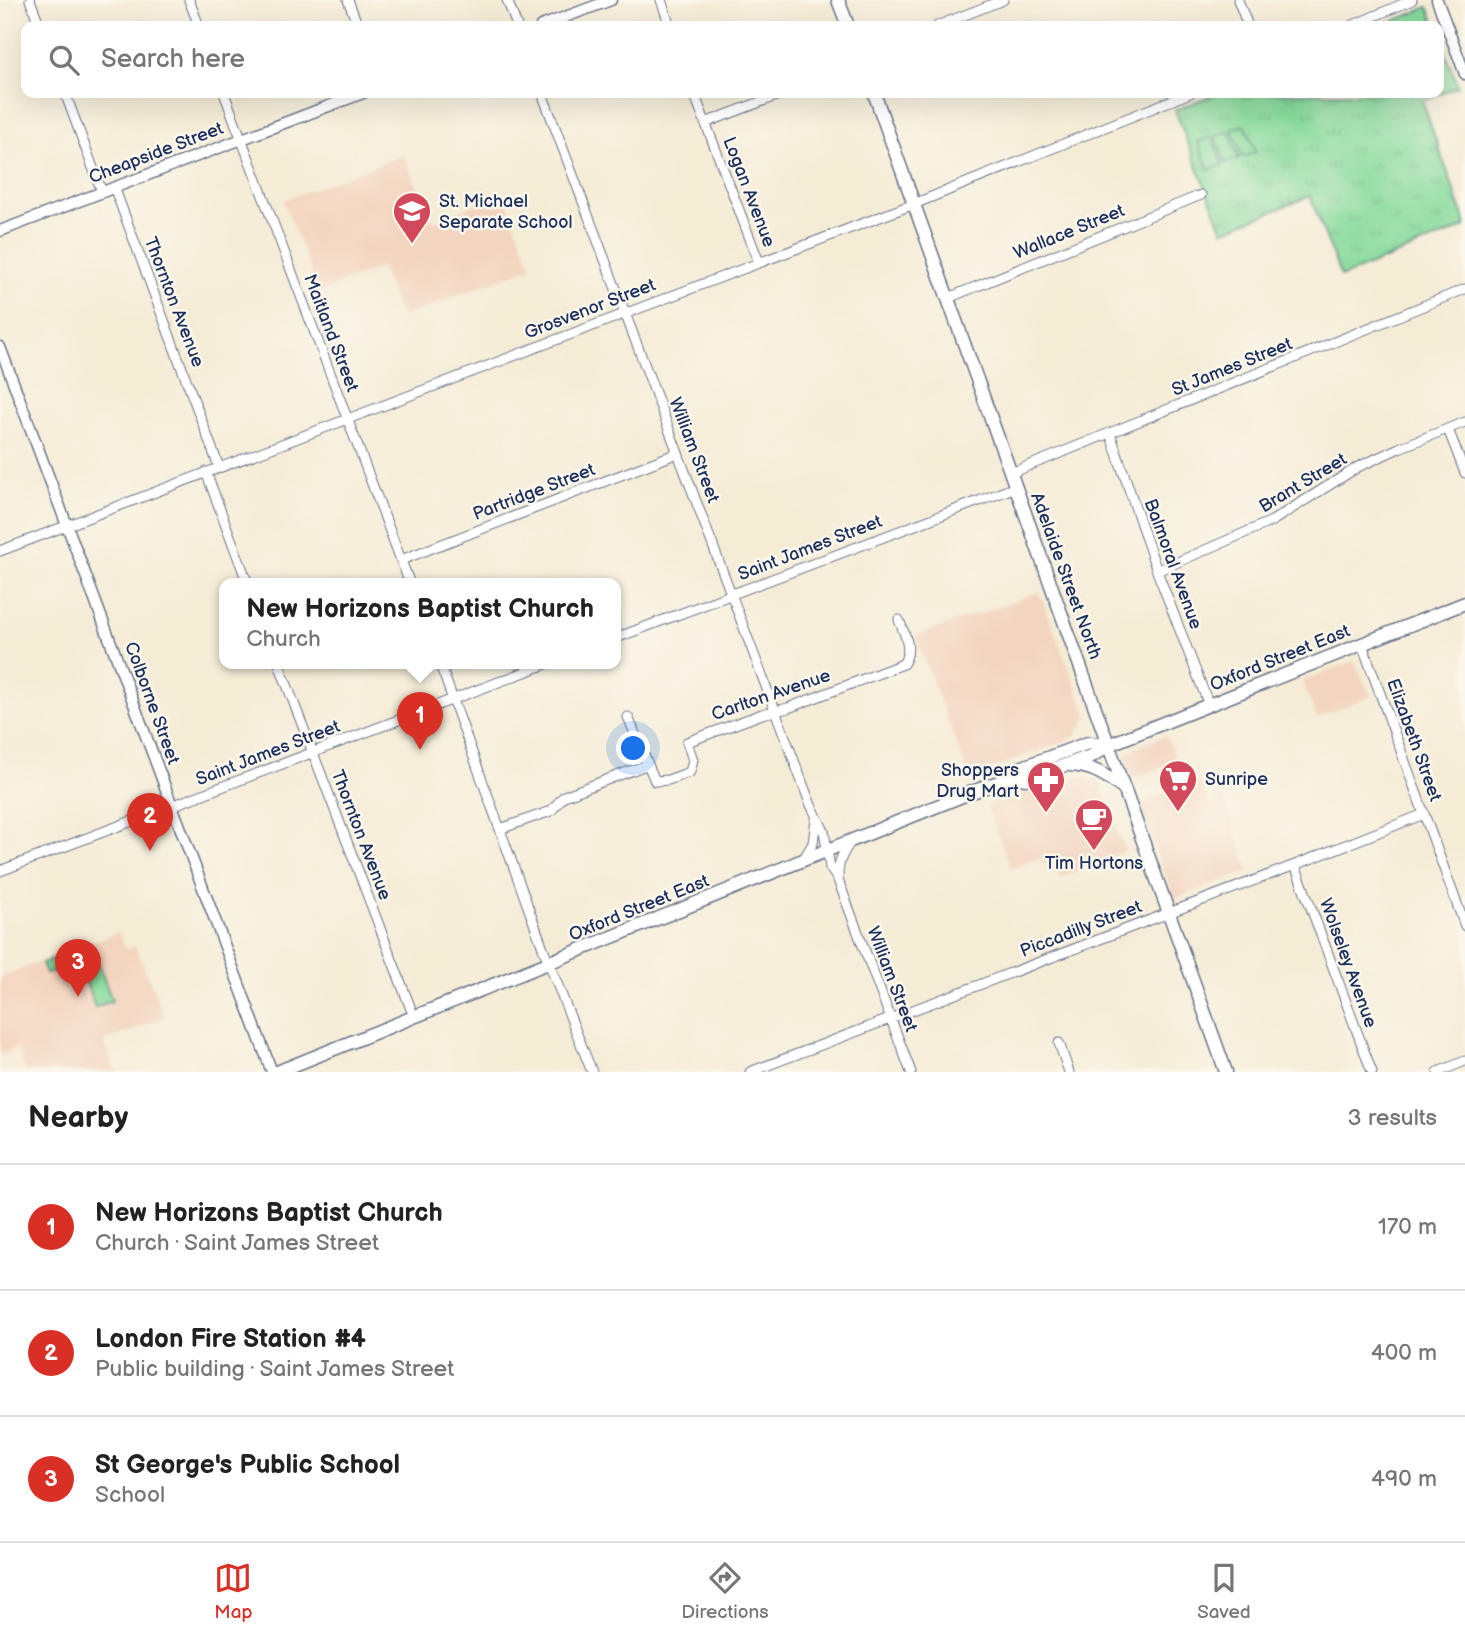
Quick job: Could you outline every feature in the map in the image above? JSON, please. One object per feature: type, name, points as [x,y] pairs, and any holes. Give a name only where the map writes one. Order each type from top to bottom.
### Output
[{"type":"main road","points":[[838,0],[846,21]]},
{"type":"main road","name":"Adelaide Street North","points":[[876,98],[1226,1072]]},
{"type":"main road","name":"Oxford Street East","points":[[1014,776],[1025,779],[1094,755],[1108,745],[1465,603]]},
{"type":"main road","name":"Oxford Street East","points":[[275,1072],[1014,776],[1020,768],[1088,743],[1108,745]]},
{"type":"main road","points":[[1065,765],[1080,765],[1100,771],[1125,790]]},
{"type":"street","points":[[30,0],[38,21]]},
{"type":"street","points":[[189,0],[197,21]]},
{"type":"street","points":[[348,0],[356,21]]},
{"type":"street","points":[[507,0],[515,21]]},
{"type":"street","points":[[554,21],[611,0]]},
{"type":"street","points":[[661,0],[668,21]]},
{"type":"street","points":[[950,21],[1003,0]]},
{"type":"street","points":[[1238,0],[1246,21]]},
{"type":"street","points":[[1363,21],[1412,0]]},
{"type":"street","points":[[1437,0],[1465,74]]},
{"type":"street","points":[[67,98],[102,192]]},
{"type":"street","name":"Maitland Street","points":[[227,98],[408,578]]},
{"type":"street","name":"Cheapside Street","points":[[0,231],[350,98]]},
{"type":"street","name":"William Street","points":[[544,98],[816,819],[824,831],[830,868],[838,880],[911,1072]]},
{"type":"street","name":"Logan Avenue","points":[[696,98],[760,262]]},
{"type":"street","points":[[705,122],[770,98]]},
{"type":"street","name":"Grosvenor Street","points":[[0,551],[914,204],[1178,98]]},
{"type":"street","name":"Thornton Avenue","points":[[114,187],[219,467]]},
{"type":"street","name":"Wallace Street","points":[[948,298],[1201,195]]},
{"type":"street","name":"St James Street","points":[[1011,474],[1465,289]]},
{"type":"street","name":"Colborne Street","points":[[0,347],[172,807],[275,1072]]},
{"type":"street","name":"Brant Street","points":[[1157,571],[1272,521],[1358,467],[1465,422]]},
{"type":"street","points":[[1448,429],[1465,472]]},
{"type":"street","name":"Balmoral Avenue","points":[[1110,433],[1157,571],[1209,705]]},
{"type":"street","name":"Partridge Street","points":[[401,559],[678,453]]},
{"type":"street","points":[[206,472],[246,578]]},
{"type":"street","name":"Saint James Street","points":[[621,636],[1016,487]]},
{"type":"street","name":"Carlton Avenue","points":[[646,765],[654,781],[667,780],[690,772],[693,760],[687,742],[903,664],[908,657],[909,647],[899,620]]},
{"type":"street","name":"Elizabeth Street","points":[[1362,644],[1465,926]]},
{"type":"street","name":"Thornton Avenue","points":[[281,669],[414,1017]]},
{"type":"street","points":[[442,669],[592,1072]]},
{"type":"street","name":"Saint James Street","points":[[0,871],[533,669]]},
{"type":"street","points":[[500,829],[551,811],[564,796],[646,765],[628,717]]},
{"type":"street","name":"Piccadilly Street","points":[[751,1072],[1424,814]]},
{"type":"street","points":[[803,860],[813,843],[816,819]]},
{"type":"street","points":[[838,880],[837,868],[850,841]]},
{"type":"street","name":"Wolseley Avenue","points":[[1295,865],[1372,1072]]},
{"type":"street","points":[[1059,1043],[1069,1072]]},
{"type":"street","points":[[1438,1072],[1465,1061]]},
{"type":"shaded area","name":"St. Michael Separate School","points":[[403,155],[433,222],[503,193],[532,267],[401,317],[381,267],[319,292],[283,200]]},
{"type":"shaded area","points":[[1039,592],[1088,718],[1073,738],[969,777],[915,636]]},
{"type":"shaded area","points":[[1354,661],[1371,696],[1317,718],[1302,681]]},
{"type":"shaded area","points":[[1166,735],[1177,761],[1132,779],[1124,753]]},
{"type":"shaded area","points":[[1082,776],[1100,782],[1125,851],[1060,878],[1053,862],[1043,864],[1041,857],[1011,869],[987,806]]},
{"type":"shaded area","points":[[1199,780],[1209,803],[1223,798],[1249,871],[1174,899],[1139,804]]},
{"type":"shaded area","points":[[119,932],[126,950],[135,946],[165,1017],[104,1041],[116,1072],[26,1071],[18,1048],[0,1055],[0,977]]},
{"type":"green space","points":[[1428,7],[1434,21],[1393,21]]},
{"type":"green space","points":[[1444,48],[1458,86],[1444,92]]},
{"type":"green space","points":[[1205,98],[1429,98],[1422,101],[1465,227],[1341,277],[1310,196],[1223,231],[1175,110]]},
{"type":"green space","points":[[1245,125],[1256,152],[1243,157],[1232,129]]},
{"type":"green space","points":[[1229,131],[1239,158],[1226,163],[1215,136]]},
{"type":"green space","points":[[1212,137],[1223,165],[1209,170],[1198,142]]},
{"type":"green space","points":[[66,954],[70,966],[46,974],[42,963]]},
{"type":"green space","points":[[98,963],[112,1001],[95,1007],[81,969]]},
{"type":"place","name":"St. Michael Separate School","points":[[412,245]]},
{"type":"place","name":"New Horizons Baptist Church","points":[[420,750]]},
{"type":"place","name":"Sunripe","points":[[1178,813]]},
{"type":"place","name":"Shoppers Drug Mart","points":[[1046,814]]},
{"type":"place","name":"London Fire Station #4","points":[[150,851]]},
{"type":"place","name":"Tim Hortons","points":[[1094,852]]},
{"type":"place","name":"St George's Public School","points":[[78,997]]}]
